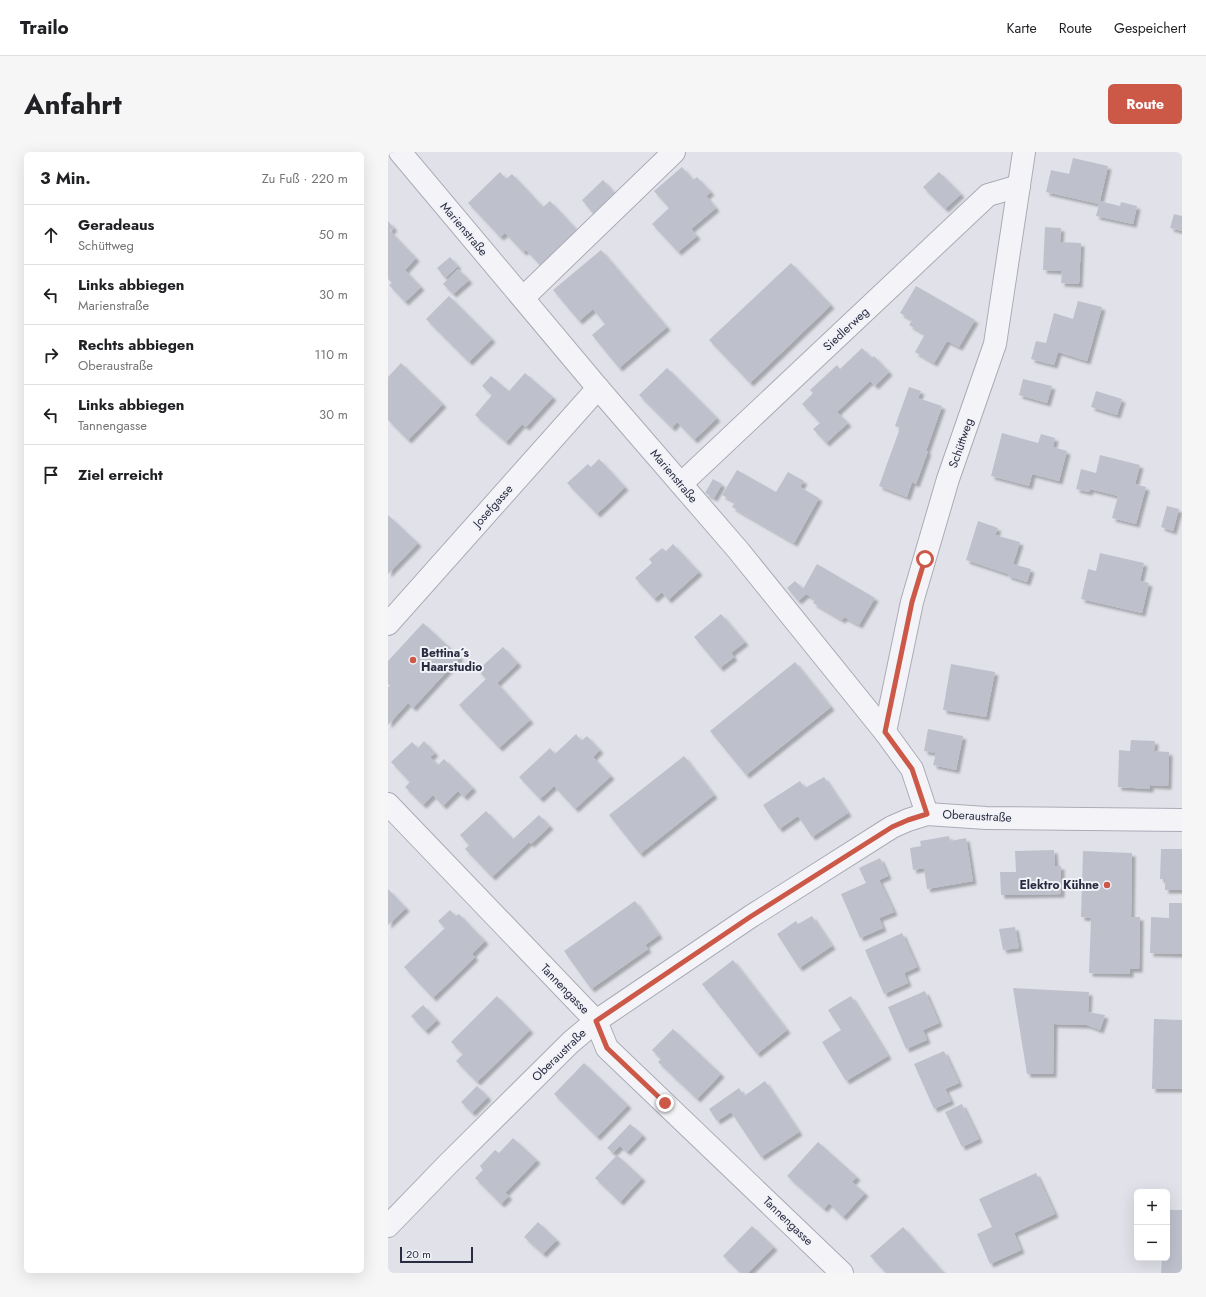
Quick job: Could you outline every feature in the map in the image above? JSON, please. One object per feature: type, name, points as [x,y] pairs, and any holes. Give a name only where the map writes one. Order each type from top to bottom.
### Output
[{"type":"street","name":"Marienstraße","points":[[400,152],[598,388],[738,550],[885,732],[912,769],[927,814]]},
{"type":"street","points":[[523,298],[674,152]]},
{"type":"street","name":"Schüttweg","points":[[885,732],[912,602],[948,479],[996,344],[1024,152]]},
{"type":"street","name":"Siedlerweg","points":[[681,484],[988,195],[1019,186]]},
{"type":"street","name":"Josefgasse","points":[[388,624],[598,388]]},
{"type":"street","name":"Tannengasse","points":[[388,804],[596,1021],[607,1048],[842,1273]]},
{"type":"street","name":"Oberaustraße","points":[[388,1226],[571,1042],[596,1021],[750,917],[892,827],[927,814],[986,818],[1182,820]]},
{"type":"building","points":[[1073,158],[1108,166],[1100,201],[1120,206],[1121,202],[1137,206],[1133,224],[1096,216],[1099,204],[1046,192],[1051,170],[1069,174]]},
{"type":"building","points":[[682,167],[693,180],[697,177],[711,192],[706,196],[716,208],[691,229],[697,236],[678,252],[652,224],[669,208],[654,191]]},
{"type":"building","points":[[500,172],[506,179],[512,174],[543,207],[550,201],[578,231],[541,266],[526,250],[523,252],[505,233],[500,237],[468,203]]},
{"type":"building","points":[[939,172],[961,194],[945,209],[923,187]]},
{"type":"building","points":[[603,180],[617,195],[595,216],[582,200]]},
{"type":"building","points":[[1174,214],[1182,216],[1182,231],[1170,228]]},
{"type":"building","points":[[388,221],[394,228],[390,231],[416,258],[405,270],[421,287],[405,302],[389,285],[392,283],[388,279]]},
{"type":"building","points":[[1045,227],[1061,228],[1060,242],[1081,243],[1079,284],[1061,283],[1062,271],[1043,270]]},
{"type":"building","points":[[601,250],[667,327],[619,368],[592,335],[605,324],[593,309],[579,321],[553,290]]},
{"type":"building","points":[[450,257],[458,266],[445,278],[437,268]]},
{"type":"building","points":[[791,263],[831,305],[750,383],[709,340]]},
{"type":"building","points":[[458,269],[469,280],[453,294],[443,284]]},
{"type":"building","points":[[916,286],[975,320],[959,347],[947,341],[934,363],[915,352],[925,334],[909,325],[912,320],[900,313]]},
{"type":"building","points":[[449,296],[492,339],[469,362],[426,319]]},
{"type":"building","points":[[1078,301],[1102,307],[1087,361],[1058,352],[1054,365],[1031,359],[1036,341],[1046,343],[1054,313],[1073,319]]},
{"type":"building","points":[[862,348],[872,358],[874,356],[889,372],[875,386],[870,381],[837,412],[848,423],[826,443],[813,429],[820,423],[802,404],[813,393],[810,390],[837,365],[840,369]]},
{"type":"building","points":[[401,363],[443,404],[408,440],[388,420],[388,377]]},
{"type":"building","points":[[667,368],[717,418],[694,440],[677,422],[672,428],[639,395]]},
{"type":"building","points":[[525,373],[553,397],[526,427],[522,424],[506,442],[475,415],[492,395],[482,386],[491,376],[509,391]]},
{"type":"building","points":[[1023,379],[1052,386],[1047,403],[1019,395]]},
{"type":"building","points":[[909,387],[921,391],[918,398],[942,406],[916,484],[912,482],[907,497],[879,486],[900,428],[895,426]]},
{"type":"building","points":[[1096,391],[1122,399],[1117,415],[1091,407]]},
{"type":"building","points":[[1002,433],[1038,443],[1041,434],[1055,438],[1053,447],[1067,451],[1059,481],[1032,474],[1029,486],[991,476]]},
{"type":"building","points":[[1100,455],[1140,465],[1135,484],[1146,487],[1136,524],[1112,518],[1118,496],[1090,489],[1089,492],[1076,489],[1081,469],[1096,473]]},
{"type":"building","points":[[599,459],[625,487],[597,514],[567,483],[588,464],[591,467]]},
{"type":"building","points":[[737,470],[776,492],[788,472],[804,481],[800,487],[819,498],[794,543],[732,507],[735,502],[722,495]]},
{"type":"building","points":[[713,479],[722,484],[714,498],[705,493]]},
{"type":"building","points":[[1167,506],[1179,509],[1173,531],[1161,527]]},
{"type":"building","points":[[388,515],[418,543],[388,574]]},
{"type":"building","points":[[978,521],[998,528],[995,535],[1020,542],[1013,564],[1031,569],[1027,582],[966,560]]},
{"type":"building","points":[[673,544],[699,572],[668,600],[662,592],[654,599],[635,578],[652,563],[649,559],[662,548],[666,551]]},
{"type":"building","points":[[1100,553],[1144,563],[1140,581],[1149,583],[1142,613],[1081,599],[1088,569],[1096,571]]},
{"type":"building","points":[[817,564],[875,598],[859,625],[844,617],[842,620],[813,603],[815,599],[806,594],[798,601],[787,588],[795,581],[803,589]]},
{"type":"building","points":[[721,614],[745,642],[731,653],[734,657],[720,668],[694,637]]},
{"type":"building","points":[[423,623],[460,657],[413,708],[408,703],[388,725],[388,687],[390,686],[388,684],[388,661]]},
{"type":"building","points":[[503,647],[518,663],[497,683],[530,720],[499,748],[459,705],[486,679],[478,670]]},
{"type":"building","points":[[795,662],[831,707],[746,775],[710,731]]},
{"type":"building","points":[[951,664],[995,672],[986,717],[943,710]]},
{"type":"building","points":[[928,729],[963,736],[956,770],[933,765],[936,753],[924,751]]},
{"type":"building","points":[[576,734],[581,741],[587,736],[600,750],[593,757],[611,776],[575,809],[554,786],[540,799],[519,777],[550,748],[555,754]]},
{"type":"building","points":[[1131,740],[1155,741],[1154,751],[1169,752],[1168,786],[1150,785],[1150,789],[1118,787],[1119,750],[1130,751]]},
{"type":"building","points":[[424,741],[435,753],[430,757],[438,765],[444,759],[473,788],[464,797],[458,791],[443,806],[433,795],[423,805],[405,787],[410,782],[391,762],[412,742],[418,748]]},
{"type":"building","points":[[684,756],[714,795],[640,854],[609,815]]},
{"type":"building","points":[[824,777],[848,813],[812,837],[798,816],[779,829],[763,805],[800,781],[805,788]]},
{"type":"building","points":[[486,811],[513,839],[539,815],[550,826],[531,844],[529,842],[492,877],[465,849],[469,845],[460,835]]},
{"type":"building","points":[[949,836],[950,841],[966,838],[973,881],[927,889],[924,868],[913,870],[910,848],[921,846],[920,841]]},
{"type":"building","points":[[1161,849],[1182,849],[1182,890],[1165,890],[1165,879],[1160,879]]},
{"type":"building","points":[[1054,850],[1055,866],[1061,866],[1061,894],[1001,895],[1000,872],[1016,872],[1015,851]]},
{"type":"building","name":"Elektro Kühne","points":[[1083,851],[1132,853],[1131,917],[1140,917],[1139,969],[1130,969],[1130,974],[1089,973],[1091,918],[1081,917]]},
{"type":"building","points":[[880,858],[888,876],[879,880],[894,912],[879,918],[883,928],[860,938],[841,894],[866,883],[859,868]]},
{"type":"building","points":[[388,889],[406,908],[388,925]]},
{"type":"building","points":[[635,901],[659,935],[645,945],[648,949],[591,989],[564,951]]},
{"type":"building","points":[[1169,903],[1182,903],[1182,954],[1150,953],[1151,917],[1169,918]]},
{"type":"building","points":[[450,910],[456,916],[459,914],[485,941],[472,954],[475,957],[433,998],[404,967],[445,928],[438,921]]},
{"type":"building","points":[[812,916],[832,946],[799,968],[777,934],[796,921],[798,924]]},
{"type":"building","points":[[1015,927],[1019,948],[1003,950],[999,929]]},
{"type":"building","points":[[902,933],[917,967],[904,973],[908,983],[884,994],[865,950]]},
{"type":"building","points":[[733,960],[787,1030],[757,1054],[702,984]]},
{"type":"building","points":[[1013,988],[1089,992],[1088,1012],[1105,1015],[1100,1030],[1087,1025],[1054,1024],[1053,1074],[1027,1074]]},
{"type":"building","points":[[925,991],[939,1023],[923,1030],[927,1040],[906,1049],[888,1007]]},
{"type":"building","points":[[497,996],[530,1030],[477,1082],[456,1061],[463,1054],[451,1042]]},
{"type":"building","points":[[851,996],[888,1056],[846,1081],[822,1042],[841,1030],[828,1010]]},
{"type":"building","points":[[423,1005],[437,1020],[425,1031],[411,1016]]},
{"type":"building","points":[[1154,1019],[1182,1020],[1182,1089],[1152,1089]]},
{"type":"building","points":[[673,1029],[721,1074],[697,1099],[658,1062],[661,1059],[652,1050]]},
{"type":"building","points":[[944,1051],[959,1083],[945,1089],[951,1101],[934,1109],[914,1064]]},
{"type":"building","points":[[584,1063],[628,1105],[597,1137],[554,1094]]},
{"type":"building","points":[[765,1081],[799,1132],[761,1157],[731,1112],[717,1121],[709,1109],[739,1088],[744,1096]]},
{"type":"building","points":[[477,1086],[488,1097],[472,1113],[461,1102]]},
{"type":"building","points":[[962,1104],[979,1139],[962,1147],[945,1112]]},
{"type":"building","points":[[630,1124],[643,1135],[627,1152],[620,1146],[613,1153],[607,1148]]},
{"type":"building","points":[[513,1138],[537,1160],[505,1193],[509,1196],[501,1204],[475,1178],[483,1170],[480,1166],[495,1150],[499,1153]]},
{"type":"building","points":[[818,1142],[857,1177],[852,1182],[865,1193],[843,1217],[829,1203],[824,1209],[787,1176]]},
{"type":"building","points":[[617,1155],[642,1178],[620,1202],[595,1178]]},
{"type":"building","points":[[1036,1173],[1055,1214],[1014,1233],[1021,1250],[990,1264],[977,1234],[992,1227],[979,1199]]},
{"type":"building","points":[[1170,1210],[1182,1210],[1182,1273],[1161,1273],[1162,1261],[1170,1261]]},
{"type":"building","points":[[538,1222],[557,1240],[543,1254],[524,1237]]},
{"type":"building","points":[[752,1226],[774,1247],[748,1273],[741,1273],[723,1256]]},
{"type":"building","points":[[903,1227],[944,1273],[886,1273],[870,1256]]},
{"type":"place","name":"Bettina´s Haarstudio","points":[[413,660]]},
{"type":"place","name":"Elektro Kühne","points":[[1107,885]]},
{"type":"route","points":[[665,1103],[607,1048],[596,1021],[750,917],[892,827],[927,814],[912,769],[885,732],[912,602],[925,559]]}]
